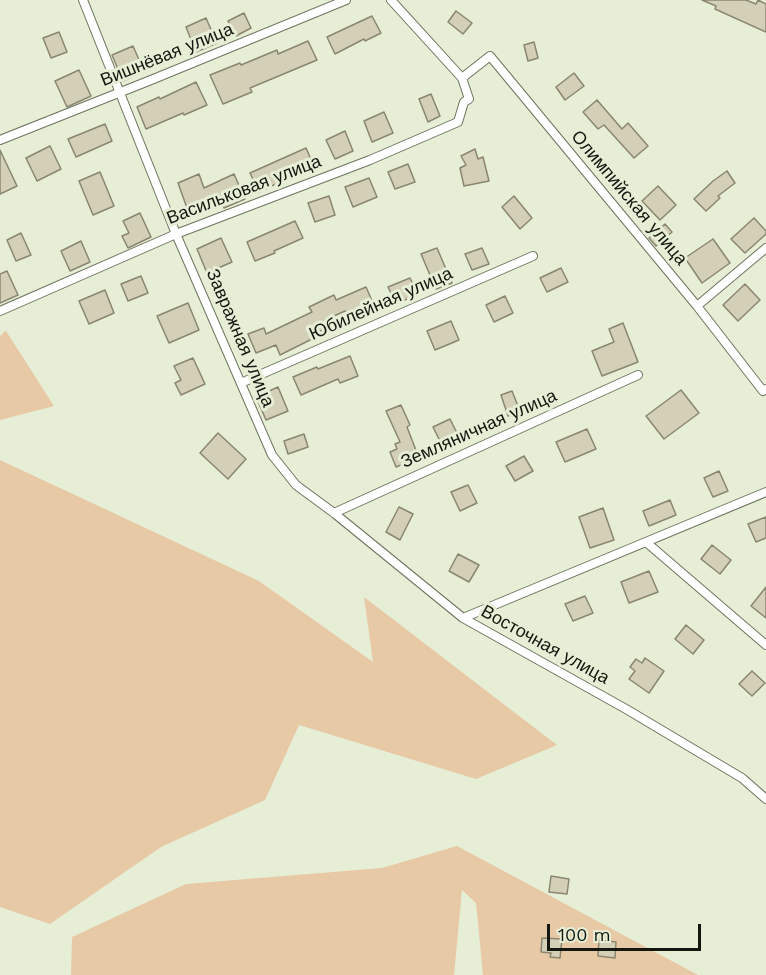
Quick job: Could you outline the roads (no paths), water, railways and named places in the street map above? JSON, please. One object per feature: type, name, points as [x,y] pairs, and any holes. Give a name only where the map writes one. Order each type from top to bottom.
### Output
[{"type":"street","name":"Завражная улица","points":[[83,0],[177,234],[272,456],[296,485],[463,618]]},
{"type":"street","name":"Вишнёвая улица","points":[[0,140],[346,0]]},
{"type":"street","points":[[391,0],[462,78]]},
{"type":"street","name":"Олимпийская улица","points":[[462,78],[490,56],[697,306],[765,392]]},
{"type":"street","name":"Васильковая улица","points":[[0,311],[177,234],[370,160],[458,122],[464,102],[468,99],[462,78]]},
{"type":"street","points":[[697,306],[766,248]]},
{"type":"street","name":"Юбилейная улица","points":[[241,383],[533,255]]},
{"type":"street","name":"Земляничная улица","points":[[334,513],[638,375]]},
{"type":"street","name":"Восточная улица","points":[[463,618],[766,492]]},
{"type":"street","points":[[646,542],[766,645]]},
{"type":"street","name":"Восточная улица","points":[[463,618],[626,709],[742,778],[766,799]]}]
